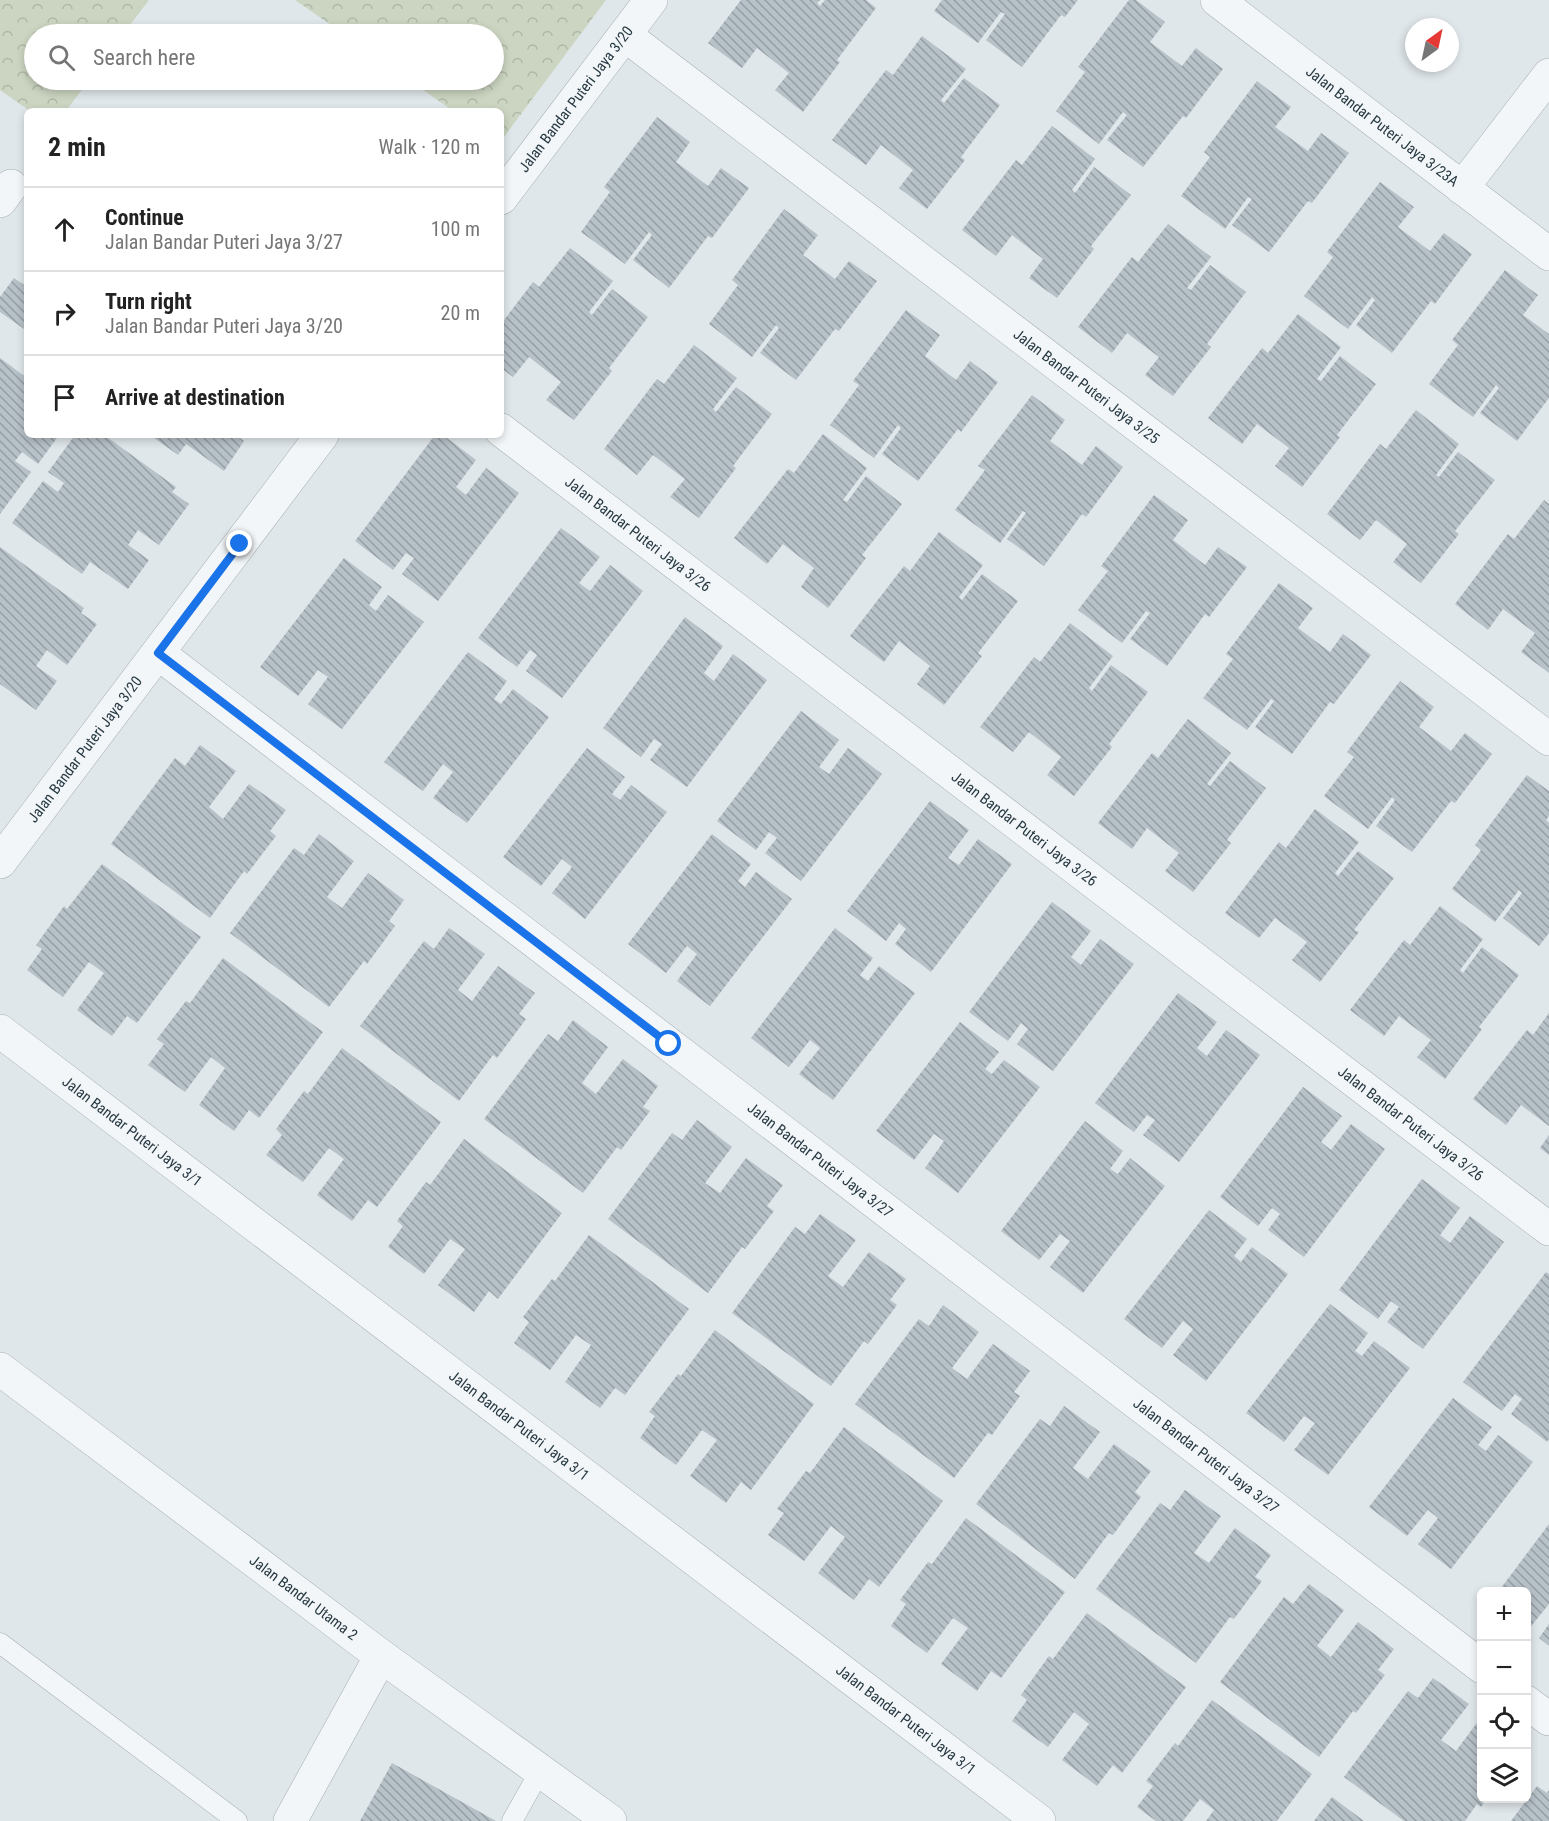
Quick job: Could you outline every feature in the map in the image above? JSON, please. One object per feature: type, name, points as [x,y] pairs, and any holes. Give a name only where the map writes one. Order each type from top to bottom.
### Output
[{"type":"street","name":"Jalan Bandar Puteri Jaya 3/20","points":[[504,194],[651,0]]},
{"type":"street","name":"Jalan Bandar Puteri Jaya 3/23A","points":[[1216,0],[1549,254]]},
{"type":"street","name":"Jalan Bandar Puteri Jaya 3/25","points":[[625,35],[1549,739]]},
{"type":"street","points":[[1462,188],[1549,75]]},
{"type":"street","name":"Jalan Bandar Puteri Jaya 3/26","points":[[504,432],[1549,1229]]},
{"type":"street","name":"Jalan Bandar Puteri Jaya 3/20","points":[[0,862],[320,438]]},
{"type":"street","name":"Jalan Bandar Puteri Jaya 3/27","points":[[158,653],[1477,1663]]},
{"type":"street","name":"Jalan Bandar Puteri Jaya 3/1","points":[[0,1031],[1039,1821]]},
{"type":"street","name":"Jalan Bandar Utama 2","points":[[0,1370],[381,1656],[610,1821]]},
{"type":"street","points":[[290,1821],[381,1656]]},
{"type":"street","points":[[1531,1705],[1549,1719]]},
{"type":"lane","points":[[0,1643],[237,1821]]},
{"type":"lane","points":[[512,1821],[540,1771]]},
{"type":"green space","points":[[0,0],[149,0],[131,24],[24,24],[24,90],[82,90],[68,108],[26,108],[0,90]]},
{"type":"green space","points":[[295,0],[606,0],[504,137],[504,108],[449,108],[423,90],[504,90],[504,24],[330,24]]},
{"type":"building","points":[[741,0],[820,0],[817,3],[820,6],[825,0],[866,0],[876,8],[837,60],[840,62],[803,112],[775,90],[789,73],[757,48],[742,68],[708,43]]},
{"type":"building","points":[[942,0],[1078,0],[1065,17],[1061,15],[1022,67],[986,40],[1005,14],[1001,12],[978,43],[934,11]]},
{"type":"building","points":[[1129,0],[1136,0],[1165,22],[1150,42],[1182,66],[1196,48],[1223,69],[1186,118],[1183,116],[1143,167],[1107,140],[1127,115],[1123,112],[1099,144],[1056,111],[1085,72],[1078,67]]},
{"type":"building","points":[[922,36],[966,69],[941,100],[944,103],[964,78],[1000,105],[961,157],[965,160],[927,209],[899,188],[913,170],[881,145],[866,165],[832,140],[886,70],[893,75]]},
{"type":"building","points":[[1257,81],[1291,107],[1275,127],[1308,151],[1321,133],[1349,153],[1312,203],[1308,201],[1269,252],[1232,225],[1252,199],[1248,197],[1225,229],[1181,196],[1210,157],[1204,152]]},
{"type":"building","points":[[657,117],[690,142],[676,162],[708,186],[721,168],[749,188],[712,238],[708,236],[669,288],[633,260],[652,235],[649,232],[625,264],[581,232],[610,192],[604,187]]},
{"type":"building","points":[[1052,126],[1095,159],[1072,190],[1075,193],[1094,167],[1131,195],[1091,246],[1094,249],[1057,298],[1029,278],[1043,259],[1012,235],[996,256],[962,230],[1016,160],[1022,165]]},
{"type":"building","points":[[1380,182],[1414,207],[1398,227],[1430,251],[1444,233],[1472,254],[1435,304],[1431,301],[1392,353],[1356,325],[1375,300],[1372,297],[1348,329],[1304,296],[1333,257],[1327,252]]},
{"type":"building","points":[[784,209],[818,235],[803,255],[835,279],[849,261],[877,281],[839,331],[835,329],[796,380],[760,353],[779,328],[776,325],[752,357],[709,324],[738,285],[732,280]]},
{"type":"building","points":[[1168,224],[1211,257],[1187,288],[1191,290],[1210,265],[1246,292],[1207,344],[1211,347],[1173,396],[1145,375],[1159,357],[1127,333],[1112,353],[1078,327],[1132,257],[1138,262]]},
{"type":"building","points":[[570,248],[613,281],[589,312],[592,315],[612,289],[648,317],[609,368],[612,371],[574,420],[546,400],[561,382],[529,357],[513,377],[504,370],[504,320],[533,282],[539,287]]},
{"type":"building","points":[[1505,270],[1538,295],[1523,315],[1549,334],[1549,398],[1517,441],[1480,413],[1499,388],[1496,385],[1473,417],[1429,384],[1458,345],[1452,340]]},
{"type":"building","points":[[14,278],[24,285],[24,329],[0,312],[0,297]]},
{"type":"building","points":[[906,310],[940,335],[925,356],[956,380],[970,361],[998,382],[961,432],[958,429],[918,481],[882,454],[901,428],[898,425],[874,458],[830,425],[859,385],[853,381]]},
{"type":"building","points":[[1298,314],[1341,347],[1317,379],[1321,381],[1340,356],[1376,384],[1337,435],[1340,437],[1302,487],[1275,466],[1289,448],[1257,424],[1242,444],[1208,418],[1262,348],[1268,353]]},
{"type":"building","points":[[694,345],[737,378],[713,409],[716,412],[736,387],[772,414],[733,466],[736,468],[699,518],[670,497],[685,479],[653,455],[637,475],[604,449],[657,379],[664,384]]},
{"type":"building","points":[[0,358],[24,376],[24,438],[57,438],[38,464],[22,452],[15,461],[31,472],[0,514]]},
{"type":"building","points":[[1032,395],[1065,420],[1050,441],[1082,465],[1096,446],[1123,467],[1086,517],[1082,514],[1044,566],[1007,539],[1026,513],[1023,511],[1000,543],[955,510],[985,470],[978,466]]},
{"type":"building","points":[[1416,410],[1459,444],[1436,475],[1439,477],[1458,452],[1495,480],[1455,531],[1459,534],[1421,583],[1393,562],[1407,544],[1376,520],[1360,540],[1327,514],[1380,444],[1386,449]]},
{"type":"building","points":[[823,434],[867,468],[843,500],[847,502],[866,476],[902,504],[862,555],[866,558],[828,608],[801,587],[814,568],[783,544],[767,564],[734,538],[788,469],[794,473]]},
{"type":"building","points":[[73,438],[108,438],[176,487],[172,492],[189,504],[159,545],[138,530],[128,545],[149,560],[128,589],[90,562],[82,574],[12,523],[43,481],[58,492],[64,483],[48,472]]},
{"type":"building","points":[[154,438],[240,438],[244,441],[224,471],[186,444],[178,455]]},
{"type":"building","points":[[433,438],[447,438],[476,460],[456,487],[466,495],[486,468],[519,493],[438,601],[402,574],[414,558],[406,553],[393,570],[355,541]]},
{"type":"building","points":[[1154,495],[1188,520],[1173,540],[1205,565],[1218,547],[1247,567],[1209,617],[1205,614],[1167,666],[1130,639],[1150,613],[1146,611],[1122,643],[1078,610],[1108,571],[1101,566]]},
{"type":"building","points":[[1544,500],[1549,504],[1549,673],[1521,652],[1535,633],[1503,609],[1488,630],[1455,604],[1508,534],[1514,539]]},
{"type":"building","points":[[561,528],[600,557],[579,583],[590,591],[610,565],[643,591],[562,698],[526,671],[537,655],[530,650],[517,667],[478,638]]},
{"type":"building","points":[[939,532],[983,565],[959,597],[962,600],[982,574],[1018,601],[978,653],[982,656],[944,705],[917,684],[930,666],[899,641],[884,662],[850,636],[904,566],[910,571]]},
{"type":"building","points":[[0,547],[84,608],[81,613],[97,624],[67,665],[47,650],[36,666],[57,681],[36,710],[0,684]]},
{"type":"building","points":[[344,558],[382,587],[369,605],[376,611],[388,595],[424,622],[342,729],[308,704],[328,677],[318,670],[298,696],[260,667]]},
{"type":"building","points":[[1279,583],[1313,608],[1298,628],[1330,652],[1343,634],[1371,655],[1334,704],[1330,702],[1292,754],[1255,727],[1274,701],[1271,699],[1247,730],[1203,698],[1233,659],[1226,654]]},
{"type":"building","points":[[685,617],[723,646],[704,673],[714,681],[733,654],[767,680],[687,787],[650,760],[662,744],[654,739],[641,757],[603,728]]},
{"type":"building","points":[[1070,623],[1113,656],[1089,688],[1092,691],[1111,665],[1148,692],[1109,744],[1112,747],[1074,796],[1047,775],[1061,757],[1029,732],[1013,752],[980,727],[1034,657],[1040,662]]},
{"type":"building","points":[[468,652],[507,681],[494,699],[501,704],[513,689],[549,717],[467,823],[433,798],[453,772],[443,764],[423,791],[384,762]]},
{"type":"building","points":[[1400,681],[1434,707],[1419,727],[1451,751],[1465,733],[1492,754],[1455,803],[1451,801],[1412,852],[1376,826],[1395,800],[1392,797],[1368,829],[1324,796],[1354,757],[1347,752]]},
{"type":"building","points":[[801,711],[839,740],[819,767],[829,774],[848,748],[882,774],[801,881],[765,853],[777,838],[769,832],[756,850],[717,821]]},
{"type":"building","points":[[1188,719],[1231,753],[1207,784],[1210,786],[1230,761],[1266,788],[1227,840],[1231,843],[1193,892],[1165,871],[1179,853],[1147,828],[1132,849],[1098,823],[1152,753],[1158,758]]},
{"type":"building","points":[[200,745],[236,771],[209,807],[223,819],[249,784],[286,810],[270,831],[276,836],[247,874],[244,871],[210,918],[111,844],[175,758],[185,766]]},
{"type":"building","points":[[587,748],[625,777],[612,794],[620,800],[631,785],[667,812],[585,919],[552,893],[572,867],[562,859],[541,886],[503,857]]},
{"type":"building","points":[[1527,775],[1549,791],[1549,816],[1546,820],[1549,823],[1549,933],[1539,946],[1503,918],[1522,893],[1519,890],[1495,922],[1452,889],[1481,850],[1475,845]]},
{"type":"building","points":[[930,801],[969,830],[948,858],[959,865],[978,839],[1012,864],[931,972],[895,944],[906,929],[899,923],[886,941],[847,911]]},
{"type":"building","points":[[1315,809],[1359,842],[1335,873],[1338,876],[1358,851],[1394,878],[1354,930],[1359,932],[1320,982],[1292,960],[1307,942],[1275,918],[1259,938],[1225,913],[1279,842],[1286,848]]},
{"type":"building","points":[[319,834],[354,861],[327,897],[342,908],[368,873],[404,900],[389,921],[395,926],[367,964],[364,961],[329,1007],[230,933],[294,848],[304,855]]},
{"type":"building","points":[[712,834],[751,864],[738,881],[745,887],[756,872],[792,899],[710,1006],[677,981],[697,954],[687,946],[666,973],[628,944]]},
{"type":"building","points":[[102,864],[201,937],[137,1023],[127,1016],[112,1036],[77,1010],[104,973],[89,962],[63,997],[27,970],[42,949],[36,945],[64,906],[67,909]]},
{"type":"building","points":[[1052,902],[1091,931],[1071,957],[1081,965],[1100,939],[1134,964],[1053,1071],[1017,1044],[1028,1029],[1021,1023],[1008,1041],[969,1012]]},
{"type":"building","points":[[1440,906],[1483,939],[1460,970],[1463,973],[1482,947],[1519,975],[1479,1027],[1482,1029],[1445,1079],[1417,1057],[1431,1040],[1399,1016],[1384,1036],[1350,1010],[1404,940],[1410,945]]},
{"type":"building","points":[[449,928],[485,954],[458,990],[472,1001],[498,966],[535,993],[519,1014],[526,1019],[497,1058],[493,1055],[459,1101],[360,1026],[424,941],[434,949]]},
{"type":"building","points":[[835,928],[873,958],[860,975],[868,981],[879,966],[915,993],[833,1100],[799,1074],[820,1048],[810,1040],[789,1067],[751,1038]]},
{"type":"building","points":[[223,958],[323,1032],[259,1118],[249,1110],[234,1131],[199,1105],[225,1068],[211,1057],[185,1092],[148,1065],[164,1044],[157,1039],[186,1001],[190,1003]]},
{"type":"building","points":[[1178,993],[1217,1022],[1197,1048],[1207,1056],[1226,1030],[1260,1055],[1179,1162],[1143,1135],[1155,1120],[1147,1115],[1134,1132],[1095,1103]]},
{"type":"building","points":[[1549,1013],[1549,1126],[1521,1105],[1506,1125],[1473,1099],[1527,1030],[1533,1035]]},
{"type":"building","points":[[573,1020],[608,1047],[582,1083],[596,1094],[623,1059],[658,1086],[643,1107],[650,1111],[621,1150],[617,1147],[583,1193],[484,1119],[548,1034],[558,1041]]},
{"type":"building","points":[[960,1022],[999,1052],[985,1069],[992,1074],[1004,1060],[1040,1087],[958,1193],[925,1168],[944,1141],[934,1134],[914,1160],[876,1131]]},
{"type":"building","points":[[342,1048],[441,1122],[377,1207],[368,1200],[352,1221],[317,1195],[344,1159],[329,1148],[303,1182],[266,1155],[282,1135],[276,1129],[304,1091],[308,1094]]},
{"type":"building","points":[[1303,1087],[1342,1116],[1321,1142],[1331,1150],[1351,1124],[1385,1149],[1304,1257],[1268,1230],[1280,1214],[1272,1208],[1258,1226],[1220,1197]]},
{"type":"building","points":[[697,1120],[732,1147],[705,1183],[720,1193],[746,1158],[783,1185],[767,1206],[774,1211],[745,1249],[742,1247],[708,1293],[608,1219],[672,1133],[682,1140]]},
{"type":"building","points":[[1085,1121],[1123,1151],[1110,1169],[1118,1174],[1130,1158],[1165,1186],[1083,1293],[1050,1267],[1070,1241],[1060,1234],[1039,1260],[1001,1231]]},
{"type":"building","points":[[1549,1135],[1549,1155],[1540,1148]]},
{"type":"building","points":[[464,1139],[562,1213],[498,1299],[489,1291],[474,1312],[438,1285],[465,1249],[450,1239],[424,1274],[388,1247],[403,1226],[397,1221],[426,1182],[430,1185]]},
{"type":"building","points":[[1422,1179],[1460,1208],[1440,1235],[1450,1243],[1470,1216],[1504,1242],[1423,1349],[1387,1322],[1399,1307],[1391,1301],[1378,1319],[1339,1290]]},
{"type":"building","points":[[1209,1210],[1247,1239],[1234,1256],[1241,1262],[1252,1247],[1288,1274],[1206,1381],[1173,1355],[1193,1329],[1183,1321],[1162,1348],[1124,1319]]},
{"type":"building","points":[[820,1214],[856,1240],[828,1276],[843,1287],[869,1252],[906,1279],[890,1300],[897,1305],[868,1344],[864,1341],[831,1386],[732,1313],[795,1227],[805,1234]]},
{"type":"building","points":[[589,1235],[689,1309],[625,1395],[615,1388],[600,1408],[565,1382],[591,1345],[576,1335],[550,1370],[514,1343],[529,1322],[523,1317],[552,1279],[555,1281]]},
{"type":"building","points":[[1546,1272],[1549,1274],[1549,1439],[1547,1442],[1511,1414],[1522,1399],[1515,1394],[1502,1411],[1463,1382]]},
{"type":"building","points":[[1330,1304],[1368,1333],[1355,1351],[1362,1356],[1374,1341],[1410,1368],[1328,1475],[1294,1450],[1315,1423],[1304,1416],[1284,1442],[1246,1413]]},
{"type":"building","points":[[943,1305],[979,1332],[952,1368],[967,1379],[993,1344],[1030,1371],[1014,1392],[1020,1396],[992,1435],[988,1433],[954,1478],[855,1404],[919,1319],[929,1326]]},
{"type":"building","points":[[715,1330],[814,1404],[751,1490],[741,1482],[726,1503],[690,1476],[717,1440],[702,1430],[676,1465],[640,1438],[655,1416],[649,1412],[678,1374],[681,1376]]},
{"type":"building","points":[[1453,1398],[1492,1427],[1478,1445],[1486,1451],[1498,1435],[1533,1462],[1451,1569],[1418,1544],[1438,1518],[1428,1510],[1407,1536],[1369,1507]]},
{"type":"building","points":[[1064,1406],[1100,1432],[1073,1468],[1088,1479],[1114,1444],[1151,1471],[1135,1492],[1141,1497],[1113,1535],[1109,1533],[1075,1579],[976,1504],[1040,1419],[1050,1426]]},
{"type":"building","points":[[844,1427],[943,1501],[879,1587],[869,1579],[854,1600],[818,1573],[845,1537],[831,1526],[804,1561],[768,1535],[784,1513],[777,1509],[806,1471],[810,1473]]},
{"type":"building","points":[[1185,1490],[1221,1516],[1194,1553],[1209,1563],[1235,1528],[1271,1555],[1255,1577],[1262,1581],[1234,1619],[1230,1617],[1196,1663],[1096,1589],[1160,1503],[1170,1510]]},
{"type":"building","points":[[966,1518],[1065,1592],[1001,1678],[991,1671],[977,1691],[941,1664],[968,1628],[953,1618],[927,1653],[891,1626],[906,1604],[900,1600],[928,1562],[932,1564]]},
{"type":"building","points":[[1549,1524],[1549,1604],[1531,1626],[1531,1587],[1502,1587]]},
{"type":"building","points":[[1309,1584],[1344,1610],[1317,1646],[1331,1657],[1358,1622],[1394,1649],[1378,1670],[1385,1675],[1356,1713],[1353,1711],[1319,1757],[1220,1682],[1284,1597],[1293,1604]]},
{"type":"building","points":[[1087,1613],[1186,1687],[1122,1773],[1113,1765],[1097,1786],[1062,1760],[1089,1724],[1074,1712],[1048,1747],[1012,1721],[1027,1700],[1021,1695],[1049,1656],[1053,1659]]},
{"type":"building","points":[[1549,1624],[1549,1646],[1539,1638]]},
{"type":"building","points":[[1433,1678],[1469,1704],[1441,1740],[1456,1751],[1477,1723],[1477,1803],[1484,1803],[1481,1807],[1477,1804],[1465,1821],[1404,1821],[1344,1777],[1408,1691],[1418,1698]]},
{"type":"building","points":[[1212,1700],[1312,1774],[1277,1821],[1206,1821],[1214,1810],[1200,1799],[1183,1821],[1156,1821],[1137,1807],[1153,1786],[1146,1781],[1175,1743],[1178,1746]]},
{"type":"building","points":[[392,1763],[496,1821],[360,1821]]},
{"type":"building","points":[[1537,1786],[1547,1793],[1549,1790],[1549,1821],[1511,1821],[1524,1803],[1531,1803],[1531,1794]]},
{"type":"building","points":[[1332,1797],[1364,1821],[1314,1821]]},
{"type":"route","points":[[240,544],[158,653],[669,1044]]}]
